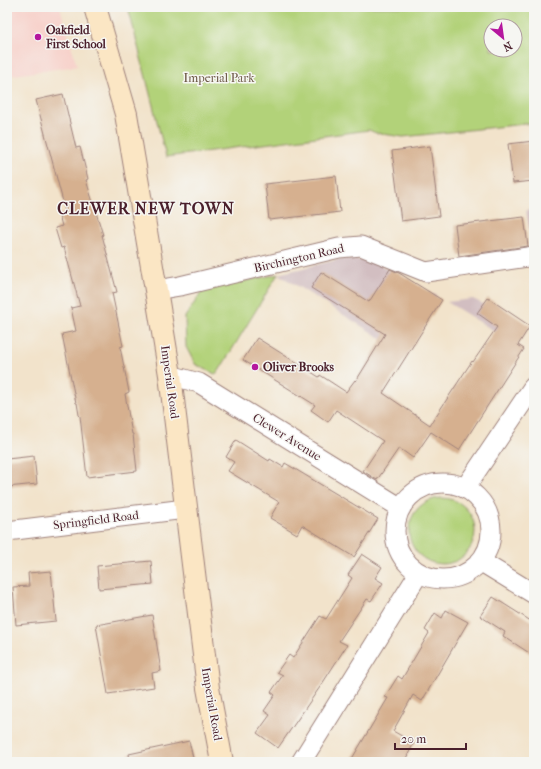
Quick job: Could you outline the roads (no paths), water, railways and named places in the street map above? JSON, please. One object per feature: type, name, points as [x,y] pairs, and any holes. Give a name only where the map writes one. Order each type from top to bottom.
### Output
[{"type":"main road","name":"Imperial Road","points":[[95,7],[126,114],[156,290],[170,375],[185,509],[208,688],[222,762]]},
{"type":"street","name":"Birchington Road","points":[[156,290],[180,286],[339,248],[361,246],[426,272],[534,256]]},
{"type":"street","name":"Clewer Avenue","points":[[170,375],[199,383],[401,508]]},
{"type":"street","points":[[465,488],[533,387]]},
{"type":"street","points":[[444,482],[459,485],[473,493],[484,505],[490,519],[491,535],[487,550],[478,564],[465,574],[450,578],[434,578],[419,573],[407,563],[398,549],[395,534],[396,518],[401,508],[414,492],[428,485],[444,482]]},
{"type":"street","name":"Springfield Road","points":[[7,531],[185,509]]},
{"type":"street","points":[[480,561],[534,594]]},
{"type":"street","points":[[301,762],[419,573]]},
{"type":"place","name":"Oakfield First School","points":[[38,37]]},
{"type":"place","name":"Oliver Brooks","points":[[255,367]]},
{"type":"district","name":"CLEWER NEW TOWN","points":[[146,208]]},
{"type":"park label","name":"Imperial Park","points":[[219,78]]}]
